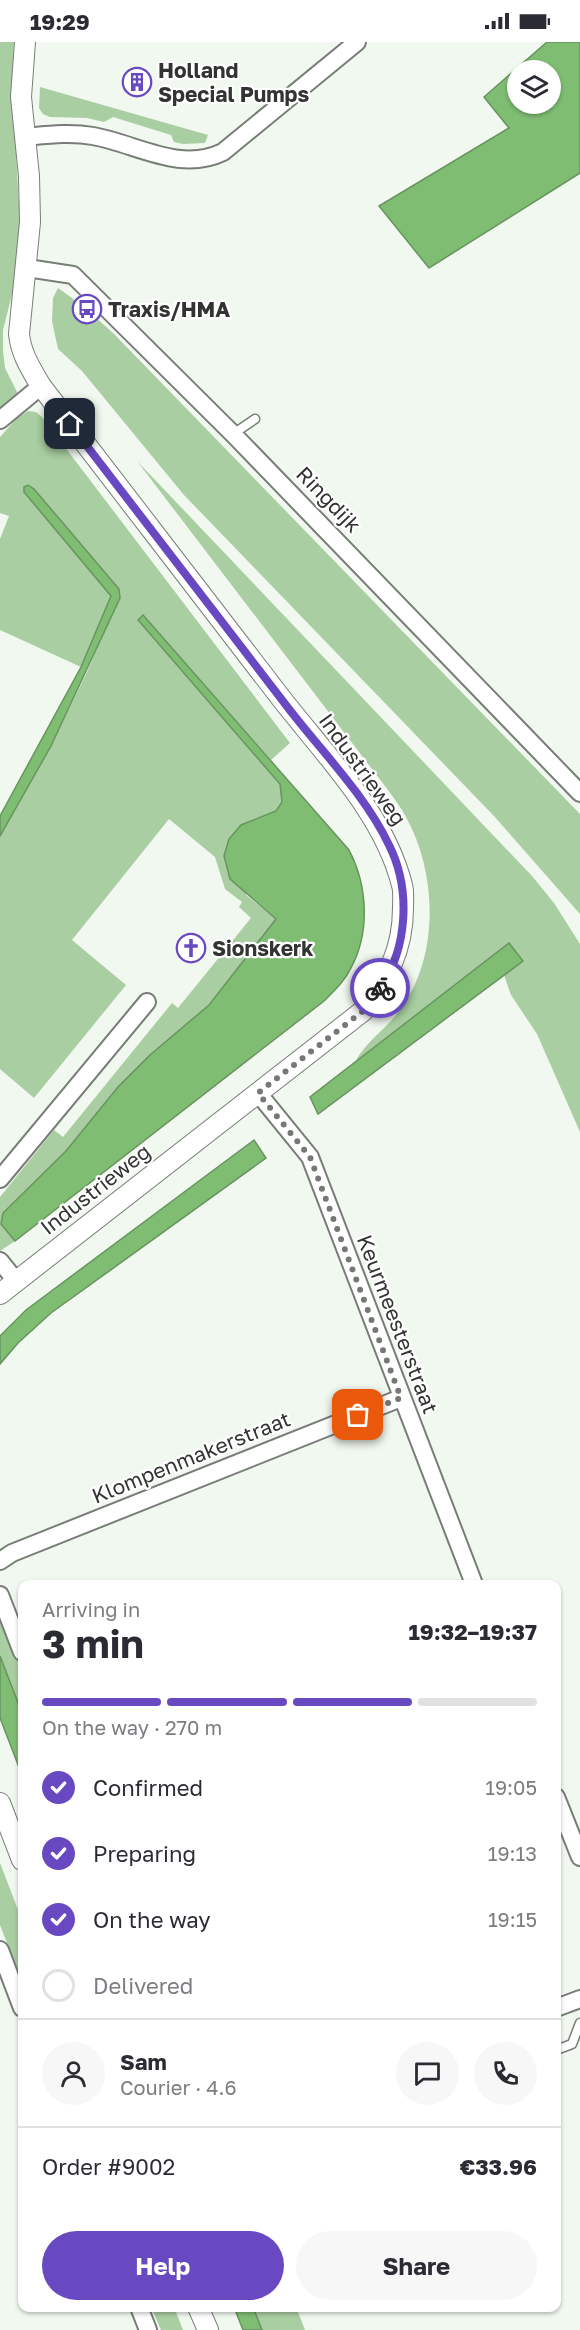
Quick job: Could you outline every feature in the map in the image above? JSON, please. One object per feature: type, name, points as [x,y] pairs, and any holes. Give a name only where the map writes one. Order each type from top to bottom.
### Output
[{"type":"street","points":[[0,420],[41,386],[20,346],[30,210],[21,97],[25,42]]},
{"type":"street","points":[[24,136],[67,134],[93,136],[175,160],[202,160],[213,157],[223,152],[357,42]]},
{"type":"street","name":"Ringdijk","points":[[27,268],[74,275],[233,434],[580,793]]},
{"type":"street","name":"Industrieweg","points":[[0,1294],[363,1011],[385,981],[399,949],[403,921],[403,888],[390,846],[362,800],[291,712],[41,386]]},
{"type":"street","points":[[0,1179],[147,1002]]},
{"type":"street","name":"Keurmeesterstraat","points":[[258,1093],[310,1157],[472,1580]]},
{"type":"street","points":[[0,1261],[16,1281]]},
{"type":"street","name":"Klompenmakerstraat","points":[[0,1561],[12,1553],[401,1398]]},
{"type":"street","points":[[0,1595],[18,1642]]},
{"type":"street","points":[[0,1803],[18,1850]]},
{"type":"street","points":[[561,1810],[580,1857]]},
{"type":"street","points":[[0,1950],[18,1997]]},
{"type":"street","points":[[561,2006],[580,1999]]},
{"type":"street","points":[[141,2312],[148,2330]]},
{"type":"street","points":[[200,2312],[207,2330]]},
{"type":"lane","points":[[233,434],[255,419]]},
{"type":"lane","points":[[561,2048],[572,2044],[580,2023]]},
{"type":"shaded area","points":[[0,42],[14,42],[12,80],[20,224],[17,275],[3,330],[5,368],[19,396],[0,411]]},
{"type":"shaded area","points":[[547,42],[580,42],[580,173],[429,268],[379,206],[509,128],[484,97],[507,77],[507,114],[561,114],[561,60],[526,60]]},
{"type":"shaded area","points":[[40,87],[208,135],[205,143],[183,144],[174,142],[171,135],[113,117],[104,122],[87,118],[50,117],[43,114],[39,108]]},
{"type":"shaded area","points":[[58,288],[83,306],[114,334],[580,814],[580,914],[494,816],[184,495],[82,371],[58,349],[52,321],[53,298]]},
{"type":"shaded area","points":[[28,411],[36,412],[42,417],[290,743],[271,760],[143,615],[138,621],[280,784],[282,802],[275,811],[246,895],[276,919],[209,1005],[150,1055],[118,1087],[66,1151],[1,1224],[15,1241],[0,1251],[0,1197],[54,1130],[63,1137],[172,1003],[178,1008],[251,918],[239,907],[242,902],[225,889],[215,857],[169,819],[72,940],[126,985],[34,1098],[0,1069],[0,836],[51,746],[88,670],[120,594],[34,489],[28,485],[25,492],[111,596],[81,667],[0,630],[0,539],[9,516],[0,513],[0,437],[16,419]]},
{"type":"shaded area","points":[[137,461],[532,876],[554,903],[580,944],[580,1132],[537,1034],[511,995],[504,975],[523,961],[509,944],[355,1062],[369,1043],[397,1014],[411,992],[421,969],[430,917],[429,891],[417,840],[404,813],[388,790]]},
{"type":"shaded area","points":[[28,485],[34,489],[119,589],[120,598],[51,746],[0,836],[0,816],[81,667],[111,596],[24,492],[24,487]]},
{"type":"shaded area","points":[[143,615],[349,850],[363,894],[364,924],[361,939],[349,973],[324,1001],[15,1241],[1,1224],[3,1213],[66,1151],[118,1087],[150,1055],[209,1005],[276,919],[230,879],[224,856],[229,839],[241,825],[276,811],[282,802],[280,784],[138,620]]},
{"type":"shaded area","points":[[509,943],[523,961],[318,1114],[310,1097]]},
{"type":"shaded area","points":[[254,1140],[266,1158],[51,1313],[18,1343],[0,1364],[0,1336],[26,1310]]},
{"type":"shaded area","points":[[0,1607],[18,1657],[18,1703],[0,1656]]},
{"type":"shaded area","points":[[0,1656],[18,1703],[18,1765],[0,1718]]},
{"type":"shaded area","points":[[0,1863],[18,1910],[18,1972],[0,1925]]},
{"type":"shaded area","points":[[153,2312],[176,2312],[183,2330],[161,2330]]},
{"type":"shaded area","points":[[236,2312],[255,2312],[262,2330],[243,2330]]},
{"type":"shaded area","points":[[255,2312],[298,2312],[305,2330],[262,2330]]},
{"type":"way so far","points":[[358,1415],[401,1398],[310,1157],[258,1093],[363,1011],[380,988]]},
{"type":"place","name":"Holland Special Pumps","points":[[137,82]]},
{"type":"place","name":"Traxis/HMA","points":[[87,309]]},
{"type":"place","name":"Sionskerk","points":[[191,948]]},
{"type":"route","points":[[70,424],[298,721],[362,800],[390,846],[403,888],[403,921],[399,949],[380,988]]}]
